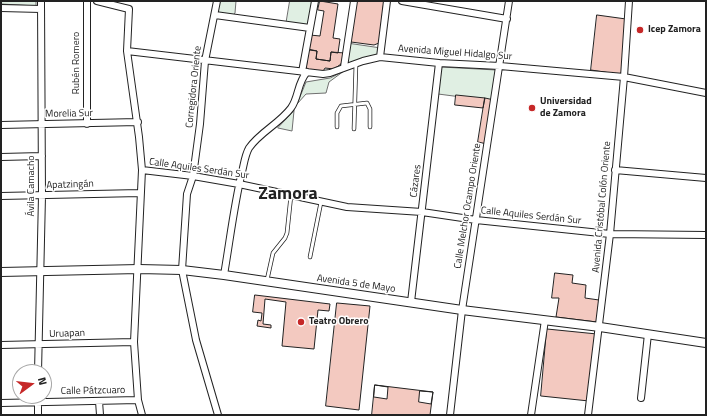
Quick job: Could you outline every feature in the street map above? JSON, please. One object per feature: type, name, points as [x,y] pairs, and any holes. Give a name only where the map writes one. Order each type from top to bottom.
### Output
[{"type":"street","name":"Ávila Camacho","points":[[38,364],[42,196],[41,1]]},
{"type":"street","name":"Rubén Romero","points":[[87,1],[87,124]]},
{"type":"street","points":[[97,1],[129,8],[127,51],[138,122],[142,170],[134,342],[138,400],[142,415]]},
{"type":"street","name":"Corregidora Oriente","points":[[217,1],[205,61],[200,124],[193,176],[187,194],[182,270],[196,340],[218,415]]},
{"type":"street","points":[[224,275],[239,184],[248,149],[255,141],[281,120],[297,100],[301,79],[305,72],[315,1]]},
{"type":"street","points":[[344,67],[354,1]]},
{"type":"street","points":[[380,58],[387,1]]},
{"type":"street","points":[[402,1],[507,19]]},
{"type":"street","name":"Calle Melchor Ocampo Oriente","points":[[450,415],[462,310],[509,1]]},
{"type":"street","name":"Avenida Cristóbal Colón Oriente","points":[[588,415],[600,327],[610,234],[629,1]]},
{"type":"street","points":[[1,8],[41,9]]},
{"type":"street","points":[[215,15],[310,28]]},
{"type":"street","name":"Avenida Miguel Hidalgo Sur","points":[[127,51],[305,72],[330,73],[356,63],[380,58],[500,66],[624,77],[706,93]]},
{"type":"street","name":"Cázares","points":[[411,302],[439,63]]},
{"type":"street","name":"Morelia Sur","points":[[1,125],[138,122]]},
{"type":"street","points":[[1,157],[42,156]]},
{"type":"street","name":"Calle Aquiles Serdán Sur","points":[[142,170],[193,176],[239,184],[346,207],[422,212],[476,220],[610,234],[706,235]]},
{"type":"street","points":[[615,170],[706,178]]},
{"type":"street","name":"Apatzingán","points":[[1,196],[140,193]]},
{"type":"street","name":"Avenida 5 de Mayo","points":[[1,272],[138,269],[182,270],[462,310],[600,327],[706,343]]},
{"type":"street","points":[[531,415],[545,320]]},
{"type":"street","points":[[641,398],[648,334]]},
{"type":"street","name":"Uruapan","points":[[1,345],[134,342]]},
{"type":"street","name":"Calle Pátzcuaro","points":[[52,399],[99,401],[138,400]]},
{"type":"street","points":[[99,401],[100,415]]},
{"type":"street","name":"Calle Pátzcuaro","points":[[1,403],[12,402]]},
{"type":"street","points":[[38,404],[38,415]]},
{"type":"lane","points":[[354,129],[356,63]]},
{"type":"lane","points":[[337,128],[338,108],[341,106],[367,103],[370,105],[370,127]]},
{"type":"lane","points":[[266,281],[272,252],[285,238],[287,232],[291,196]]},
{"type":"lane","points":[[310,257],[321,202]]},
{"type":"green space","points":[[1,1],[36,1],[36,6],[1,4]]},
{"type":"green space","points":[[217,1],[236,1],[235,13],[232,17],[215,15]]},
{"type":"green space","points":[[290,1],[313,1],[308,28],[286,25]]},
{"type":"green space","points":[[347,43],[381,48],[380,57],[344,67]]},
{"type":"green space","points":[[441,67],[496,70],[492,101],[438,94]]},
{"type":"green space","points":[[344,71],[329,82],[326,93],[306,94],[297,104],[306,82],[330,78]]},
{"type":"green space","points":[[294,111],[292,131],[278,128]]},
{"type":"building","points":[[320,1],[338,4],[333,38],[340,39],[338,53],[331,52],[330,61],[316,59],[317,51],[308,49],[310,35],[320,36],[324,11],[318,10]]},
{"type":"building","points":[[357,1],[384,1],[379,43],[374,45],[351,42]]},
{"type":"building","points":[[597,15],[626,19],[623,75],[591,70]]},
{"type":"building","points":[[309,50],[317,51],[316,59],[330,61],[331,52],[345,53],[341,64],[334,69],[325,68],[322,73],[306,72]]},
{"type":"building","points":[[456,95],[485,98],[483,108],[455,105]]},
{"type":"building","points":[[485,98],[494,100],[487,144],[478,142]]},
{"type":"building","points":[[555,273],[573,275],[572,283],[586,285],[585,298],[599,300],[597,322],[556,317],[559,298],[552,298]]},
{"type":"building","name":"Teatro Obrero","points":[[255,295],[330,304],[329,311],[318,310],[314,349],[282,346],[286,302],[265,299],[263,324],[271,325],[271,328],[257,326],[258,320],[261,321],[262,313],[253,312]]},
{"type":"building","points":[[337,303],[370,306],[359,410],[326,406]]},
{"type":"building","points":[[547,329],[597,334],[589,401],[541,396]]},
{"type":"building","points":[[375,385],[433,392],[430,415],[372,415]]},
{"type":"building","points":[[375,385],[388,387],[387,399],[374,397]]},
{"type":"building","points":[[420,391],[433,392],[431,404],[419,402]]},
{"type":"place","name":"Icep Zamora","points":[[640,30]]},
{"type":"place","name":"Universidad de Zamora","points":[[532,108]]},
{"type":"place","name":"Teatro Obrero","points":[[301,322]]},
{"type":"district","name":"Zamora","points":[[288,195]]}]
